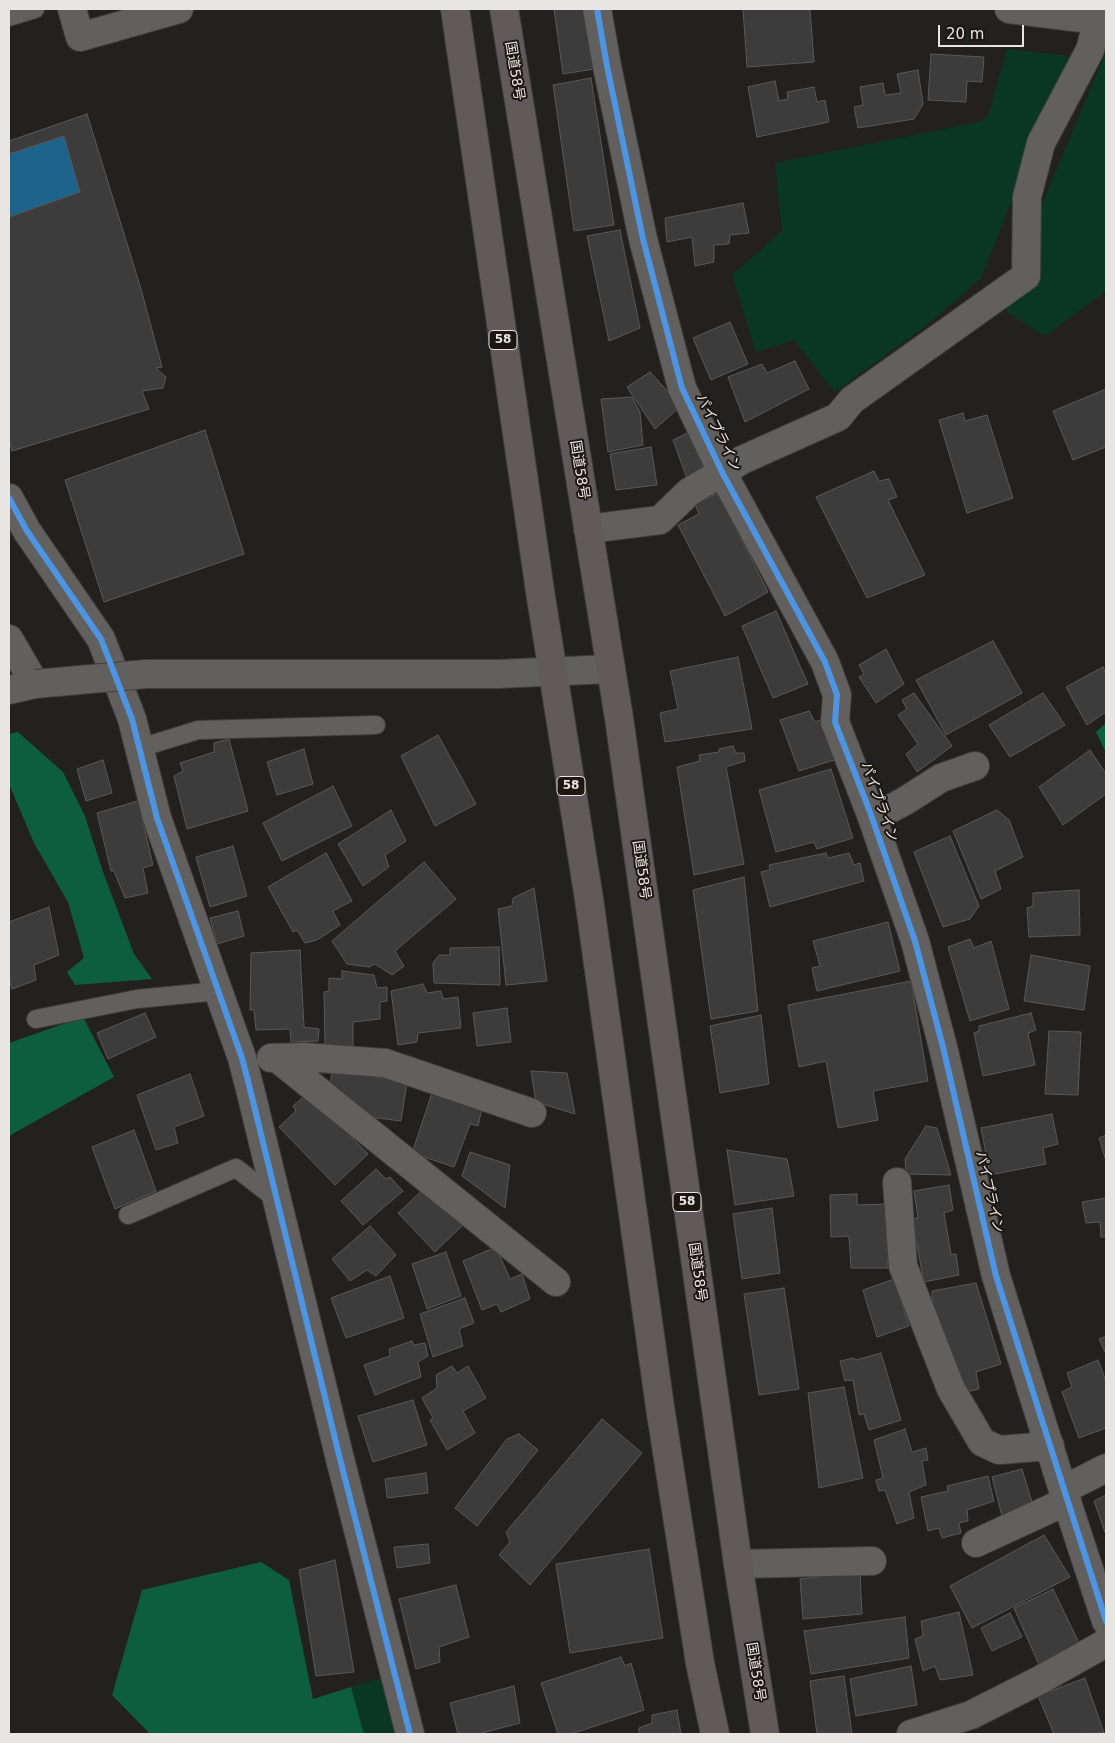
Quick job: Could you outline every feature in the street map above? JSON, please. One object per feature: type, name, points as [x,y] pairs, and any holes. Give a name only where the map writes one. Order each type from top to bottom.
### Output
[{"type":"highway","name":"58","points":[[455,9],[553,672],[589,899],[662,1417],[700,1664],[715,1734]]},
{"type":"highway","name":"国道58号","points":[[504,9],[611,670],[738,1564],[765,1734]]},
{"type":"street","points":[[72,9],[80,37],[179,9]]},
{"type":"street","name":"パイプライン","points":[[597,9],[607,66],[644,239],[682,388],[723,474],[825,662],[837,695],[836,722],[873,818],[915,941],[943,1047],[996,1276],[1106,1621]]},
{"type":"street","points":[[588,529],[660,520],[689,492],[723,474],[742,460],[838,417],[852,400],[1026,276],[1027,197],[1041,143],[1090,50],[1102,20],[1009,9]]},
{"type":"street","points":[[9,498],[27,531],[102,639],[132,719],[158,818],[242,1058],[410,1734]]},
{"type":"street","points":[[9,640],[35,684]]},
{"type":"street","points":[[9,690],[35,684],[146,674],[553,672],[611,670]]},
{"type":"street","points":[[873,818],[905,801],[940,778],[975,766]]},
{"type":"street","points":[[242,1058],[304,1057],[385,1063],[532,1112]]},
{"type":"street","points":[[277,1058],[556,1282]]},
{"type":"street","points":[[897,1182],[903,1266],[951,1389],[982,1442],[999,1450],[1050,1446]]},
{"type":"street","points":[[976,1544],[1065,1495],[1106,1468]]},
{"type":"street","points":[[738,1564],[872,1561]]},
{"type":"street","points":[[911,1734],[971,1715],[1038,1681],[1106,1643]]},
{"type":"lane","points":[[9,17],[35,9]]},
{"type":"lane","points":[[140,748],[198,730],[376,725]]},
{"type":"lane","points":[[36,1019],[137,999],[218,991]]},
{"type":"lane","points":[[128,1215],[236,1168],[276,1200]]},
{"type":"green space","points":[[1007,49],[1069,56],[981,278],[927,325],[835,392],[794,340],[756,352],[732,275],[782,231],[775,163],[983,121],[989,114]]},
{"type":"green space","points":[[1104,56],[1106,57],[1106,291],[1045,336],[1003,309],[1040,209]]},
{"type":"green space","points":[[1106,723],[1106,753],[1096,732]]},
{"type":"green space","points":[[18,732],[63,772],[85,816],[103,872],[134,954],[152,979],[75,985],[67,972],[84,958],[68,902],[34,843],[9,784],[9,734]]},
{"type":"green space","points":[[83,1017],[114,1077],[9,1136],[9,1043]]},
{"type":"green space","points":[[261,1562],[289,1580],[313,1699],[351,1687],[364,1734],[150,1734],[112,1695],[142,1590]]},
{"type":"green space","points":[[385,1677],[396,1734],[364,1734],[351,1687]]},
{"type":"water","points":[[64,136],[80,192],[9,217],[9,154]]},
{"type":"building","points":[[554,9],[587,9],[594,69],[563,74]]},
{"type":"building","points":[[743,9],[810,9],[814,62],[747,67]]},
{"type":"building","points":[[931,54],[984,57],[982,82],[967,81],[966,102],[928,100]]},
{"type":"building","points":[[918,70],[923,104],[914,119],[858,128],[854,107],[863,105],[860,87],[883,83],[885,95],[901,93],[897,74]]},
{"type":"building","points":[[591,78],[614,225],[574,231],[553,85]]},
{"type":"building","points":[[775,81],[779,101],[788,99],[787,92],[814,87],[817,102],[825,100],[829,122],[757,137],[748,87]]},
{"type":"building","points":[[87,114],[141,289],[162,367],[156,368],[166,377],[163,388],[142,391],[149,409],[12,451],[9,438],[9,217],[80,192],[64,136],[9,154],[9,141]]},
{"type":"building","points":[[743,203],[749,233],[730,235],[729,244],[714,245],[714,262],[695,266],[692,237],[667,242],[665,218]]},
{"type":"building","points":[[620,230],[640,328],[609,341],[587,236]]},
{"type":"building","points":[[730,322],[748,364],[711,380],[693,338]]},
{"type":"building","points":[[795,361],[809,389],[745,422],[728,377],[762,364],[767,373]]},
{"type":"building","points":[[650,372],[681,406],[655,429],[627,387]]},
{"type":"building","points":[[1106,389],[1106,447],[1073,460],[1053,411]]},
{"type":"building","points":[[632,397],[640,412],[643,445],[608,452],[601,399]]},
{"type":"building","points":[[963,413],[965,421],[987,415],[1013,498],[967,513],[939,420]]},
{"type":"building","points":[[205,430],[244,554],[104,602],[65,480]]},
{"type":"building","points":[[691,431],[713,472],[689,484],[673,440]]},
{"type":"building","points":[[651,447],[657,485],[616,490],[610,454]]},
{"type":"building","points":[[874,471],[879,481],[889,479],[897,497],[888,500],[925,575],[867,598],[816,497]]},
{"type":"building","points":[[718,493],[768,592],[725,616],[678,525],[699,514],[695,504]]},
{"type":"building","points":[[776,611],[808,684],[773,698],[742,626]]},
{"type":"building","points":[[993,641],[1022,693],[946,735],[916,680]]},
{"type":"building","points":[[886,649],[904,684],[876,703],[859,677],[864,674],[859,665]]},
{"type":"building","points":[[738,657],[752,729],[665,742],[660,713],[678,709],[670,671]]},
{"type":"building","points":[[1103,667],[1106,673],[1106,712],[1087,725],[1066,687]]},
{"type":"building","points":[[914,693],[952,746],[917,772],[906,754],[918,744],[898,715],[907,709],[902,700]]},
{"type":"building","points":[[1043,693],[1065,725],[1010,757],[989,725]]},
{"type":"building","points":[[809,711],[815,722],[821,720],[834,760],[799,771],[780,720]]},
{"type":"building","points":[[438,735],[476,804],[435,826],[401,756]]},
{"type":"building","points":[[229,739],[248,811],[187,829],[174,776],[183,771],[180,763],[214,752],[214,743]]},
{"type":"building","points":[[733,746],[736,753],[744,753],[745,761],[726,767],[744,864],[694,875],[677,767],[700,761],[699,755],[719,752],[719,749]]},
{"type":"building","points":[[304,749],[313,784],[277,795],[267,762]]},
{"type":"building","points":[[1090,750],[1106,774],[1106,794],[1063,825],[1039,787]]},
{"type":"building","points":[[103,760],[112,793],[86,801],[77,769]]},
{"type":"building","points":[[831,769],[853,838],[817,849],[814,842],[776,852],[759,790]]},
{"type":"building","points":[[333,786],[352,826],[282,861],[263,823]]},
{"type":"building","points":[[138,801],[153,865],[143,868],[148,893],[125,898],[114,871],[111,871],[97,813]]},
{"type":"building","points":[[391,810],[406,841],[385,855],[389,867],[363,886],[338,844]]},
{"type":"building","points":[[997,810],[1009,820],[1023,857],[995,871],[1001,889],[981,899],[953,831]]},
{"type":"building","points":[[950,836],[979,906],[970,919],[943,927],[914,852]]},
{"type":"building","points":[[233,846],[247,896],[210,907],[196,857]]},
{"type":"building","points":[[326,853],[352,901],[333,911],[340,925],[317,940],[305,943],[297,930],[293,932],[268,887]]},
{"type":"building","points":[[826,853],[828,858],[849,853],[854,865],[860,863],[864,881],[770,907],[761,872],[770,870],[769,865]]},
{"type":"building","points":[[424,862],[456,899],[395,951],[404,966],[392,975],[375,964],[369,967],[347,964],[332,941]]},
{"type":"building","points":[[744,877],[758,1011],[711,1019],[693,890]]},
{"type":"building","points":[[534,888],[547,981],[506,985],[498,909],[512,906],[513,898]]},
{"type":"building","points":[[1079,890],[1080,935],[1029,937],[1027,908],[1033,906],[1033,893]]},
{"type":"building","points":[[49,907],[59,955],[34,965],[36,980],[12,989],[9,979],[9,922]]},
{"type":"building","points":[[238,911],[244,936],[217,944],[210,918]]},
{"type":"building","points":[[888,922],[900,971],[817,991],[812,968],[820,966],[813,941]]},
{"type":"building","points":[[970,939],[974,948],[991,941],[1009,1009],[970,1021],[948,947]]},
{"type":"building","points":[[499,947],[500,985],[434,983],[433,963],[439,955],[450,955],[450,948]]},
{"type":"building","points":[[300,950],[304,1027],[319,1029],[318,1041],[291,1042],[290,1029],[256,1030],[254,1010],[250,1010],[251,953]]},
{"type":"building","points":[[1031,955],[1090,966],[1084,1010],[1024,1001]]},
{"type":"building","points":[[342,971],[374,975],[377,988],[387,987],[387,1001],[380,1002],[380,1019],[353,1022],[353,1046],[325,1047],[324,992],[329,991],[329,978],[342,979]]},
{"type":"building","points":[[911,981],[928,1081],[873,1091],[878,1120],[838,1128],[826,1061],[799,1067],[788,1005]]},
{"type":"building","points":[[423,984],[427,993],[441,991],[443,999],[458,997],[461,1028],[418,1033],[417,1042],[398,1045],[391,991]]},
{"type":"building","points":[[507,1008],[511,1042],[477,1046],[473,1013]]},
{"type":"building","points":[[145,1013],[156,1037],[108,1059],[97,1033]]},
{"type":"building","points":[[1031,1013],[1036,1030],[1028,1033],[1035,1065],[983,1076],[974,1033],[979,1031],[979,1026]]},
{"type":"building","points":[[761,1015],[769,1084],[720,1093],[710,1026]]},
{"type":"building","points":[[1049,1031],[1081,1032],[1078,1095],[1045,1094]]},
{"type":"building","points":[[333,1070],[407,1082],[401,1121],[362,1116],[329,1088]]},
{"type":"building","points":[[531,1071],[567,1073],[575,1114],[536,1102]]},
{"type":"building","points":[[190,1074],[204,1116],[174,1127],[178,1143],[156,1150],[137,1095]]},
{"type":"building","points":[[433,1090],[483,1104],[478,1126],[470,1124],[454,1167],[412,1153]]},
{"type":"building","points":[[308,1093],[368,1154],[335,1185],[279,1127],[296,1111],[293,1106]]},
{"type":"building","points":[[1052,1114],[1058,1144],[1043,1148],[1046,1164],[990,1175],[981,1128]]},
{"type":"building","points":[[926,1126],[937,1128],[951,1175],[906,1174],[905,1159]]},
{"type":"building","points":[[134,1130],[156,1191],[115,1209],[92,1147]]},
{"type":"building","points":[[1106,1135],[1106,1161],[1099,1138]]},
{"type":"building","points":[[727,1150],[787,1159],[794,1196],[735,1205]]},
{"type":"building","points":[[470,1152],[510,1165],[505,1208],[462,1176]]},
{"type":"building","points":[[376,1169],[386,1179],[390,1177],[403,1191],[363,1225],[341,1201]]},
{"type":"building","points":[[949,1185],[953,1210],[944,1213],[951,1254],[956,1254],[959,1275],[924,1282],[912,1219],[918,1218],[914,1191]]},
{"type":"building","points":[[427,1186],[465,1223],[435,1252],[398,1213]]},
{"type":"building","points":[[857,1194],[857,1205],[888,1204],[888,1268],[851,1268],[849,1236],[831,1237],[830,1195]]},
{"type":"building","points":[[1106,1198],[1106,1237],[1101,1237],[1100,1222],[1086,1223],[1082,1202]]},
{"type":"building","points":[[772,1208],[780,1273],[742,1279],[733,1214]]},
{"type":"building","points":[[370,1226],[396,1255],[376,1276],[367,1270],[350,1281],[332,1259]]},
{"type":"building","points":[[496,1247],[510,1279],[522,1274],[530,1299],[501,1312],[497,1304],[482,1310],[463,1261]]},
{"type":"building","points":[[446,1252],[461,1296],[427,1309],[412,1264]]},
{"type":"building","points":[[390,1276],[404,1318],[346,1338],[331,1298]]},
{"type":"building","points":[[894,1279],[909,1326],[877,1337],[863,1290]]},
{"type":"building","points":[[976,1283],[1001,1364],[976,1372],[979,1389],[965,1392],[933,1315],[932,1291]]},
{"type":"building","points":[[784,1288],[799,1389],[759,1395],[744,1294]]},
{"type":"building","points":[[465,1298],[474,1323],[459,1329],[463,1346],[433,1357],[420,1314]]},
{"type":"building","points":[[1106,1336],[1106,1354],[1099,1339]]},
{"type":"building","points":[[412,1341],[414,1345],[425,1343],[428,1356],[418,1362],[421,1377],[375,1395],[364,1365],[390,1356],[389,1349]]},
{"type":"building","points":[[881,1353],[901,1420],[869,1430],[864,1414],[859,1415],[853,1380],[845,1381],[840,1361],[854,1358],[856,1360]]},
{"type":"building","points":[[1098,1360],[1106,1381],[1106,1428],[1079,1438],[1062,1392],[1072,1387],[1067,1373]]},
{"type":"building","points":[[452,1366],[457,1373],[468,1366],[486,1398],[463,1411],[475,1433],[447,1450],[430,1420],[433,1418],[422,1398],[437,1388],[436,1375]]},
{"type":"building","points":[[844,1387],[863,1478],[819,1488],[808,1393]]},
{"type":"building","points":[[413,1400],[427,1445],[373,1462],[358,1416]]},
{"type":"building","points":[[602,1419],[642,1453],[530,1585],[499,1555],[510,1542],[506,1532]]},
{"type":"building","points":[[905,1429],[912,1452],[926,1448],[928,1460],[922,1461],[926,1485],[909,1492],[914,1518],[897,1524],[885,1490],[879,1491],[876,1480],[883,1478],[874,1440]]},
{"type":"building","points":[[519,1434],[538,1450],[477,1526],[455,1508],[507,1439]]},
{"type":"building","points":[[1022,1469],[1034,1509],[1003,1520],[992,1477]]},
{"type":"building","points":[[426,1473],[428,1493],[387,1498],[385,1479]]},
{"type":"building","points":[[988,1476],[994,1501],[967,1510],[968,1521],[959,1523],[961,1533],[942,1538],[939,1528],[928,1531],[921,1497],[948,1491],[947,1486]]},
{"type":"building","points":[[1106,1495],[1106,1535],[1094,1501]]},
{"type":"building","points":[[1044,1535],[1070,1577],[972,1628],[950,1586]]},
{"type":"building","points":[[428,1544],[430,1563],[397,1568],[394,1547]]},
{"type":"building","points":[[649,1549],[663,1638],[570,1653],[556,1564]]},
{"type":"building","points":[[335,1560],[354,1672],[316,1676],[299,1570]]},
{"type":"building","points":[[860,1572],[862,1614],[803,1619],[800,1579]]},
{"type":"building","points":[[456,1585],[469,1637],[439,1647],[440,1662],[416,1669],[399,1599]]},
{"type":"building","points":[[1053,1589],[1081,1647],[1040,1667],[1014,1608]]},
{"type":"building","points":[[959,1612],[973,1675],[940,1680],[935,1666],[923,1671],[915,1639],[923,1636],[921,1621]]},
{"type":"building","points":[[1010,1613],[1022,1637],[992,1651],[981,1628]]},
{"type":"building","points":[[905,1617],[909,1658],[811,1674],[804,1631]]},
{"type":"building","points":[[621,1657],[625,1666],[631,1663],[644,1710],[571,1734],[558,1734],[541,1683]]},
{"type":"building","points":[[911,1666],[917,1705],[856,1716],[850,1679]]},
{"type":"building","points":[[844,1676],[852,1734],[817,1734],[810,1681]]},
{"type":"building","points":[[1085,1678],[1104,1733],[1054,1734],[1038,1696]]},
{"type":"building","points":[[514,1686],[520,1723],[478,1734],[458,1734],[450,1703]]},
{"type":"building","points":[[677,1710],[681,1734],[639,1734],[639,1728],[652,1723],[652,1715]]},
{"type":"cycle path","points":[[597,9],[643,239],[682,388],[723,474],[825,662],[837,695],[835,722],[870,812],[915,941],[943,1047],[996,1276],[1106,1621]]},
{"type":"cycle path","points":[[9,498],[27,531],[101,639],[132,719],[157,818],[242,1058],[339,1455],[410,1734]]}]
